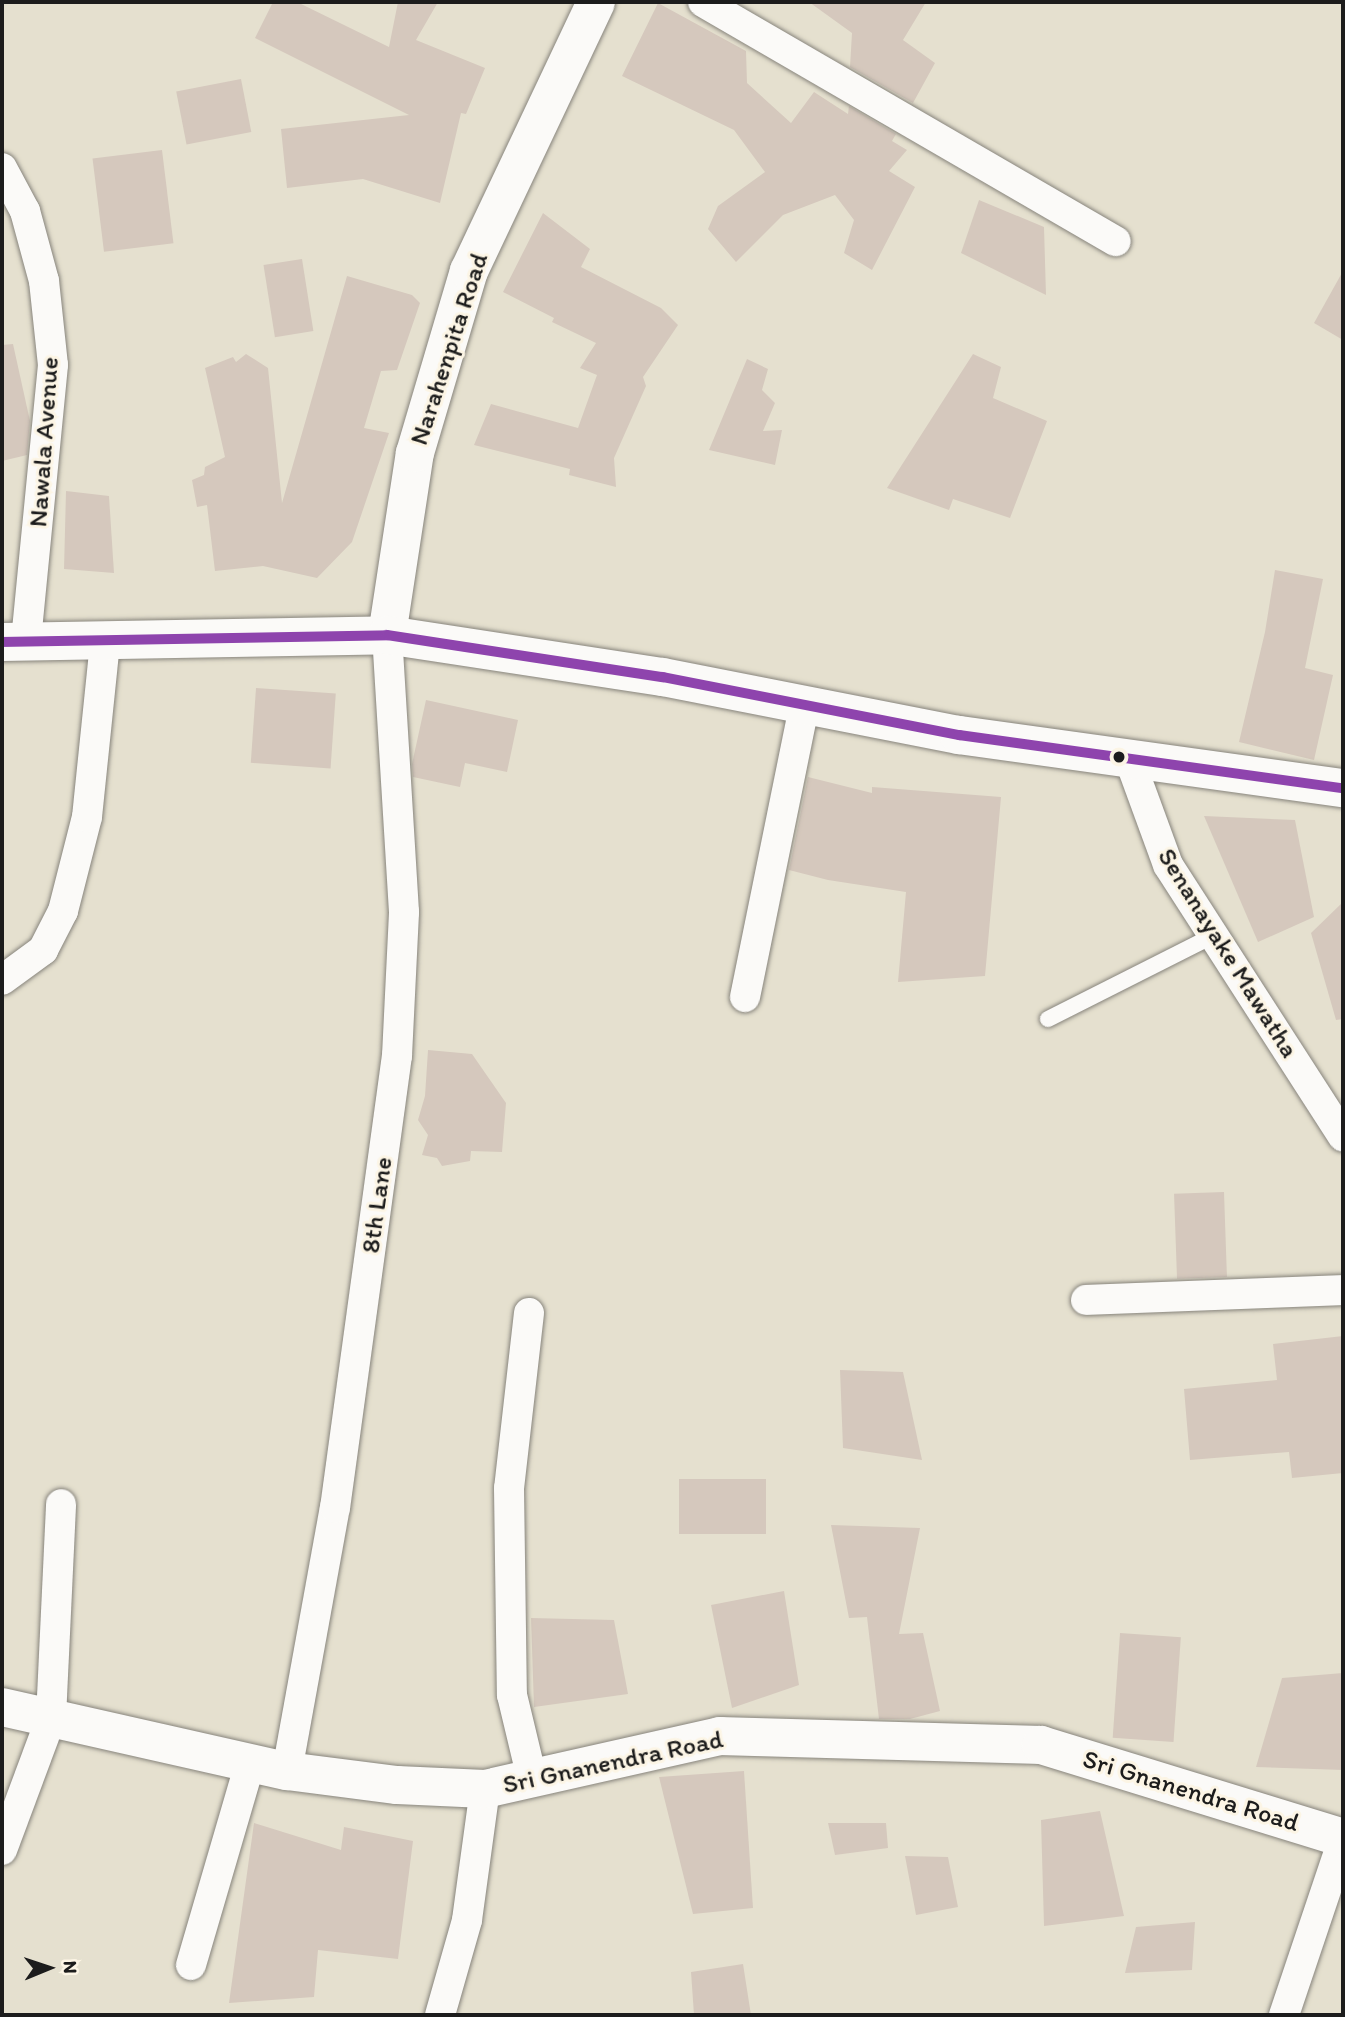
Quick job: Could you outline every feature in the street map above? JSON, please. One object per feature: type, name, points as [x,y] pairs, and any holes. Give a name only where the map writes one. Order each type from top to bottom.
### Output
[{"type":"main road","name":"Narahenpita Road","points":[[387,635],[415,453],[469,271],[596,2]]},
{"type":"main road","points":[[14,641],[105,642],[387,635],[563,660],[805,703],[959,735],[1130,761],[1343,788]]},
{"type":"main road","name":"Sri Gnanendra Road","points":[[2,1707],[287,1771],[397,1785],[485,1789],[720,1736],[880,1738],[1041,1745],[1343,1839]]},
{"type":"street","points":[[703,2],[1116,241]]},
{"type":"street","name":"Nawala Avenue","points":[[2,168],[25,211],[41,270],[53,365],[14,641]]},
{"type":"street","name":"8th Lane","points":[[287,1771],[335,1508],[397,1056],[404,912],[387,635]]},
{"type":"street","points":[[2,980],[43,950],[62,911],[88,817],[105,642]]},
{"type":"street","points":[[745,997],[805,703]]},
{"type":"street","name":"Senanayake Mawatha","points":[[1130,761],[1168,865],[1343,1137]]},
{"type":"street","points":[[1086,1300],[1343,1290]]},
{"type":"street","points":[[529,1313],[509,1488],[512,1695],[531,1778]]},
{"type":"street","points":[[2,1850],[51,1718],[61,1504]]},
{"type":"street","points":[[191,1965],[250,1763]]},
{"type":"street","points":[[440,2015],[467,1920],[485,1789]]},
{"type":"street","points":[[1284,2015],[1343,1839]]},
{"type":"lane","points":[[1048,1019],[1214,935]]},
{"type":"building","points":[[273,2],[297,2],[389,47],[398,2],[438,2],[416,40],[485,68],[466,114],[461,113],[440,203],[363,179],[287,188],[281,129],[409,115],[255,38]]},
{"type":"building","points":[[809,2],[926,2],[903,40],[935,63],[913,103],[850,67],[852,33]]},
{"type":"building","points":[[658,3],[746,51],[747,83],[791,123],[814,92],[848,114],[849,106],[896,134],[892,141],[907,150],[889,171],[915,187],[872,270],[844,253],[854,220],[835,195],[783,215],[736,262],[708,229],[718,206],[765,172],[734,130],[622,76]]},
{"type":"building","points":[[241,79],[251,132],[187,145],[176,92]]},
{"type":"building","points":[[162,150],[173,243],[104,252],[93,159]]},
{"type":"building","points":[[979,200],[1044,227],[1046,295],[961,253]]},
{"type":"building","points":[[543,213],[590,249],[581,267],[661,308],[678,325],[643,377],[646,386],[614,458],[616,487],[569,475],[570,469],[474,445],[491,404],[578,428],[597,375],[580,368],[596,343],[552,322],[554,318],[503,292]]},
{"type":"building","points":[[302,259],[313,331],[275,337],[263,265]]},
{"type":"building","points":[[1343,271],[1343,340],[1314,323]]},
{"type":"building","points":[[347,276],[412,295],[420,303],[397,370],[381,371],[364,428],[389,433],[352,542],[317,578],[263,566],[215,571],[207,505],[197,507],[192,480],[204,475],[205,467],[225,457],[205,368],[233,357],[236,362],[246,354],[268,368],[282,503]]},
{"type":"building","points":[[13,344],[30,421],[27,455],[2,461],[2,345]]},
{"type":"building","points":[[973,354],[1001,367],[993,398],[1047,421],[1010,518],[953,499],[949,510],[887,488]]},
{"type":"building","points":[[747,359],[768,369],[762,390],[775,403],[763,431],[782,430],[775,465],[709,450]]},
{"type":"building","points":[[66,491],[109,496],[114,573],[64,569]]},
{"type":"building","points":[[1275,570],[1323,579],[1305,668],[1333,675],[1314,760],[1239,742],[1265,632]]},
{"type":"building","points":[[256,688],[336,694],[331,768],[251,763]]},
{"type":"building","points":[[426,700],[518,720],[507,772],[465,763],[460,787],[413,777],[412,764]]},
{"type":"building","points":[[808,777],[872,793],[872,787],[1001,797],[985,976],[898,982],[906,892],[828,880],[789,870]]},
{"type":"building","points":[[1204,816],[1295,820],[1314,917],[1258,942]]},
{"type":"building","points":[[1343,902],[1343,1019],[1336,1020],[1311,933]]},
{"type":"building","points":[[428,1050],[472,1054],[506,1103],[502,1152],[471,1151],[470,1161],[442,1166],[437,1158],[422,1155],[428,1135],[418,1120],[425,1096]]},
{"type":"building","points":[[1224,1192],[1227,1277],[1177,1279],[1174,1194]]},
{"type":"building","points":[[1343,1336],[1343,1473],[1292,1478],[1289,1452],[1190,1460],[1184,1389],[1277,1380],[1273,1344]]},
{"type":"building","points":[[840,1370],[903,1372],[922,1460],[843,1448]]},
{"type":"building","points":[[679,1479],[766,1479],[766,1534],[679,1534]]},
{"type":"building","points":[[831,1525],[920,1528],[899,1634],[923,1633],[940,1711],[910,1719],[879,1719],[867,1617],[849,1618]]},
{"type":"building","points":[[784,1591],[799,1685],[732,1708],[711,1605]]},
{"type":"building","points":[[531,1618],[614,1620],[628,1694],[534,1707]]},
{"type":"building","points":[[1120,1633],[1181,1637],[1174,1742],[1113,1738]]},
{"type":"building","points":[[1343,1673],[1343,1770],[1256,1767],[1282,1678]]},
{"type":"building","points":[[744,1771],[753,1908],[693,1914],[659,1777]]},
{"type":"building","points":[[1100,1811],[1124,1916],[1044,1926],[1041,1820]]},
{"type":"building","points":[[254,1823],[341,1850],[344,1827],[413,1841],[398,1959],[318,1950],[314,1997],[229,2003]]},
{"type":"building","points":[[828,1823],[886,1823],[888,1848],[835,1855]]},
{"type":"building","points":[[905,1856],[948,1857],[958,1907],[916,1915]]},
{"type":"building","points":[[1195,1922],[1192,1970],[1125,1973],[1136,1927]]},
{"type":"building","points":[[743,1964],[751,2015],[694,2015],[691,1972]]},
{"type":"transit line","points":[[2,642],[387,635],[663,677],[959,735],[1343,788]]}]
